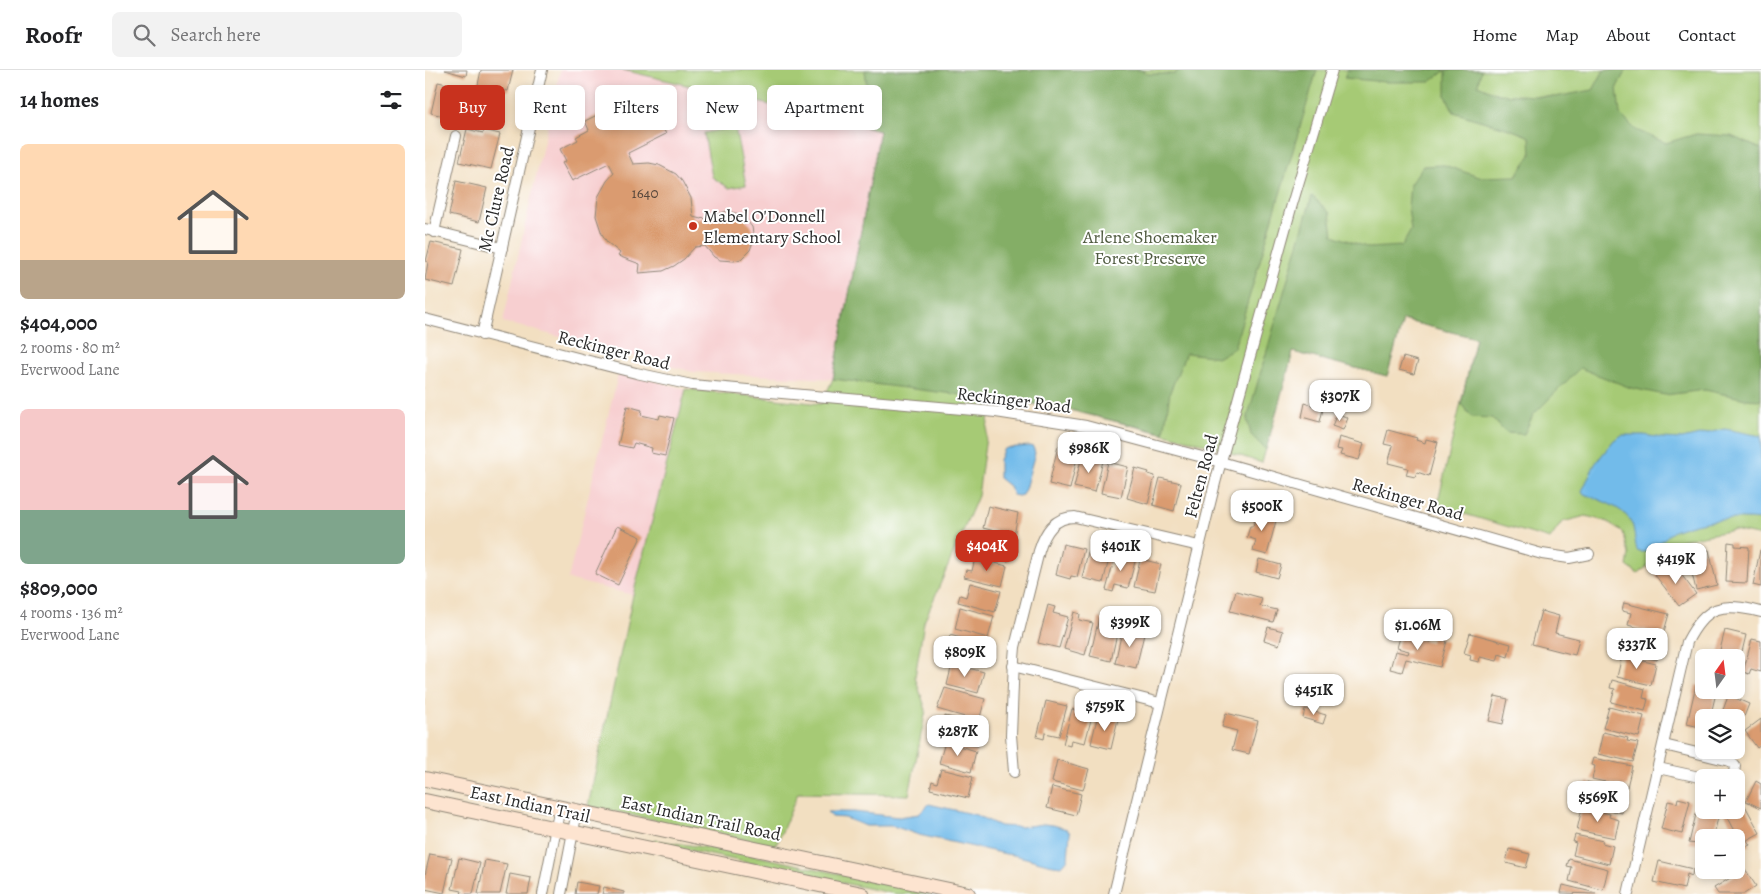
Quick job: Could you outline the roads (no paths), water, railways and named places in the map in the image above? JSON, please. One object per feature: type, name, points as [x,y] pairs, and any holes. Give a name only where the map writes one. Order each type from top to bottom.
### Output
[{"type":"main road","name":"East Indian Trail Road","points":[[425,779],[968,894]]},
{"type":"main road","name":"East Indian Trail","points":[[425,801],[862,894]]},
{"type":"street","name":"Mc Clure Road","points":[[482,335],[542,70]]},
{"type":"street","name":"Felten Road","points":[[1114,894],[1221,462],[1291,208],[1332,70]]},
{"type":"street","points":[[456,136],[429,230],[502,248]]},
{"type":"street","name":"Reckinger Road","points":[[425,319],[482,335],[692,385],[1032,417],[1086,426],[1221,462],[1542,554],[1569,558],[1589,554]]},
{"type":"street","points":[[1014,772],[1011,735],[1015,647],[1039,550],[1043,539],[1054,523],[1069,517],[1087,519],[1199,546]]},
{"type":"street","points":[[1628,894],[1687,642],[1696,626],[1709,613],[1725,606],[1736,606],[1761,612]]},
{"type":"street","points":[[1013,666],[1160,703]]},
{"type":"street","points":[[1664,745],[1730,761],[1735,766],[1735,769]]},
{"type":"street","points":[[1658,768],[1695,776]]},
{"type":"street","points":[[543,894],[560,807]]},
{"type":"street","points":[[561,894],[577,811]]},
{"type":"water","points":[[1725,429],[1761,436],[1761,520],[1718,520],[1696,524],[1676,530],[1653,549],[1642,552],[1637,551],[1633,527],[1626,515],[1613,506],[1584,494],[1582,491],[1595,464],[1614,440],[1622,435],[1682,439]]},
{"type":"water","points":[[1033,447],[1035,453],[1025,489],[1022,495],[1013,495],[1009,486],[999,478],[999,460],[1003,450],[1007,448]]},
{"type":"water","points":[[929,804],[976,815],[1000,826],[1020,827],[1044,824],[1067,829],[1070,833],[1068,859],[1062,866],[1048,864],[919,835],[893,826],[866,826],[845,818],[832,817],[827,812],[854,812],[899,817],[919,814]]},
{"type":"place","name":"Mabel O'Donnell Elementary School","points":[[693,226]]},
{"type":"park label","name":"Arlene Shoemaker Forest Preserve","points":[[1150,247]]}]
